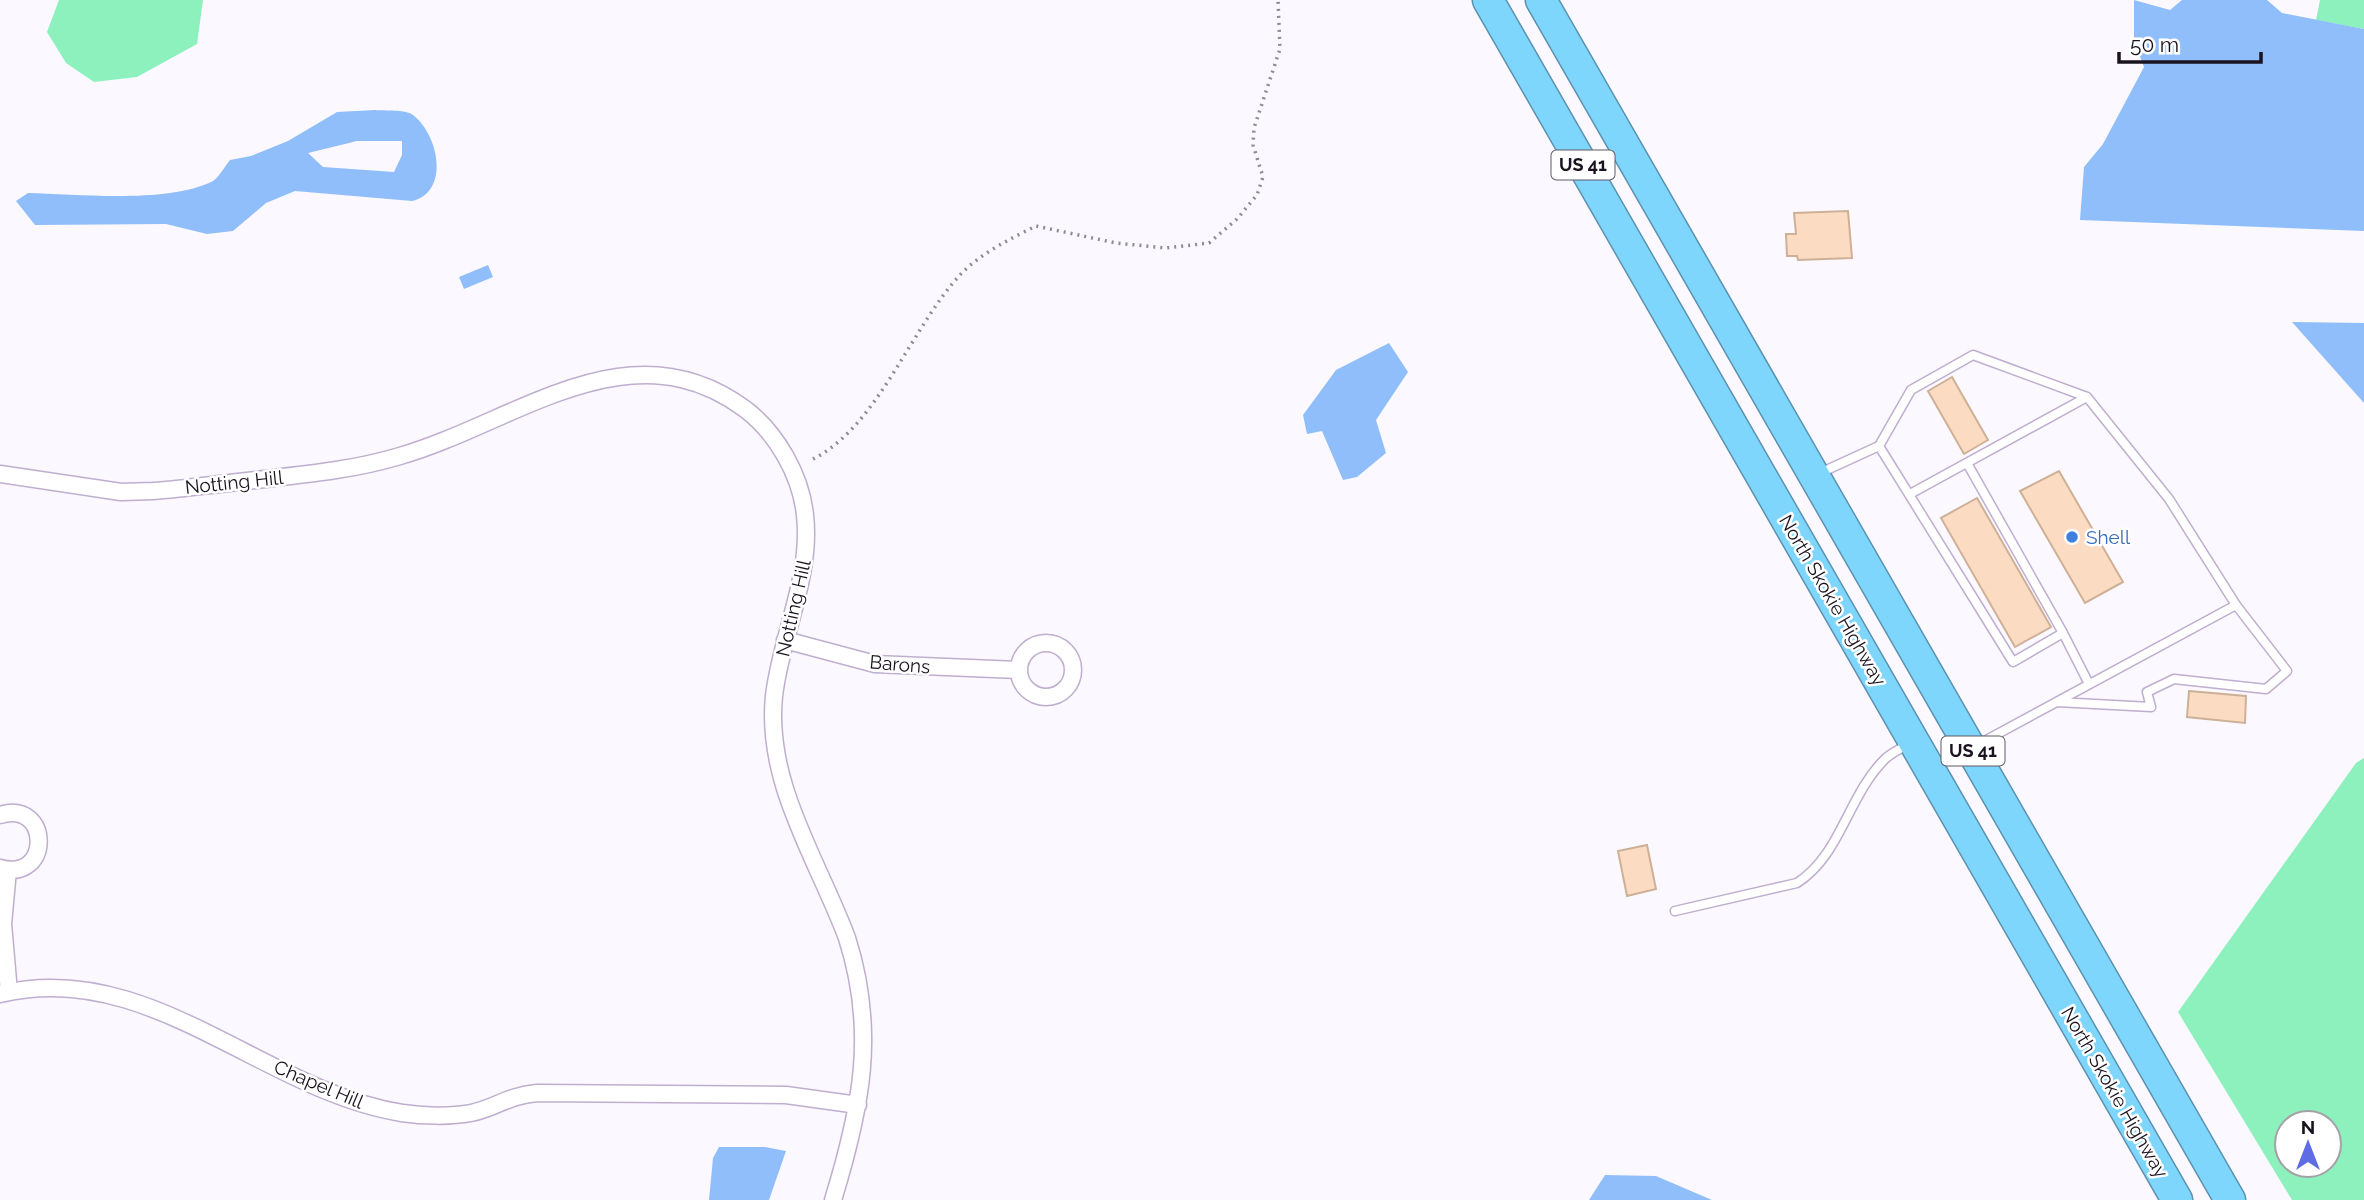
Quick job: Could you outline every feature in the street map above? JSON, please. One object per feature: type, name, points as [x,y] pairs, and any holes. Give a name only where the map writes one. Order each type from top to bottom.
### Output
[{"type":"highway","name":"North Skokie Highway","points":[[1488,0],[2177,1200]]},
{"type":"highway","name":"US 41","points":[[1541,0],[2230,1200]]},
{"type":"street","name":"Notting Hill","points":[[0,474],[132,492],[328,472],[403,456],[601,378],[644,373],[668,374],[702,384],[736,402],[765,428],[790,466],[805,511],[806,542],[774,698],[777,753],[786,791],[837,909],[855,963],[864,1031],[859,1105],[833,1200]]},
{"type":"street","name":"Barons","points":[[785,640],[875,664],[1018,670]]},
{"type":"street","points":[[0,815],[10,813],[23,816],[34,825],[39,838],[34,859],[23,867],[4,869],[4,993]]},
{"type":"street","name":"Chapel Hill","points":[[4,993],[65,988],[116,996],[158,1010],[327,1091],[403,1113],[471,1113],[514,1095],[537,1093],[786,1095],[859,1105]]},
{"type":"lane","points":[[1814,476],[1879,446],[1911,390],[1973,355],[2087,397],[2169,499],[2236,605],[2287,671],[2266,689],[2174,679],[2147,692],[2151,707],[2057,702]]},
{"type":"lane","points":[[1910,495],[2087,397]]},
{"type":"lane","points":[[1879,446],[2012,662],[2063,633]]},
{"type":"lane","points":[[1968,463],[2089,684]]},
{"type":"lane","points":[[1971,748],[2236,605]]},
{"type":"lane","points":[[1675,911],[1797,883],[1810,874],[1826,855],[1846,815],[1873,774],[1886,758],[1914,741]]},
{"type":"path","points":[[813,459],[835,448],[855,427],[914,337],[960,275],[998,246],[1035,226],[1116,243],[1166,248],[1209,243],[1237,219],[1256,195],[1263,177],[1252,145],[1254,128],[1280,49],[1278,0]]},
{"type":"green space","points":[[59,0],[203,0],[197,44],[137,77],[94,82],[66,63],[47,32]]},
{"type":"green space","points":[[2320,0],[2364,0],[2364,29],[2316,20]]},
{"type":"green space","points":[[2364,758],[2364,1200],[2292,1200],[2279,1179],[2343,1179],[2343,1109],[2273,1109],[2273,1169],[2178,1012],[2356,763]]},
{"type":"water","points":[[2134,0],[2170,10],[2182,0],[2267,0],[2282,13],[2364,29],[2364,231],[2080,220],[2084,167],[2103,144],[2144,67],[2134,41]]},
{"type":"water","points":[[375,110],[413,115],[422,124],[434,149],[436,175],[432,187],[424,196],[412,201],[295,191],[266,203],[233,231],[207,234],[166,224],[35,225],[16,201],[28,193],[122,196],[172,193],[194,188],[213,181],[230,160],[251,156],[288,141],[337,112]],"holes":[[[357,141],[402,141],[402,155],[394,172],[323,167],[308,153]]]},
{"type":"water","points":[[488,265],[493,277],[464,289],[459,277]]},
{"type":"water","points":[[2292,322],[2364,323],[2364,403]]},
{"type":"water","points":[[1389,343],[1408,372],[1376,420],[1386,453],[1357,477],[1343,480],[1322,431],[1307,434],[1303,415],[1336,370]]},
{"type":"water","points":[[719,1147],[765,1147],[786,1151],[769,1200],[709,1200],[713,1158]]},
{"type":"water","points":[[1605,1175],[1656,1176],[1712,1200],[1589,1200]]},
{"type":"building","points":[[1848,211],[1852,258],[1798,260],[1797,256],[1787,256],[1786,234],[1796,234],[1794,213]]},
{"type":"building","points":[[1952,377],[1988,440],[1964,454],[1928,391]]},
{"type":"building","name":"Shell","points":[[2059,471],[2123,582],[2085,603],[2020,491]]},
{"type":"building","points":[[1977,498],[2051,627],[2015,647],[1941,518]]},
{"type":"building","points":[[2189,691],[2246,696],[2245,723],[2187,717]]},
{"type":"building","points":[[1647,845],[1656,889],[1627,896],[1618,851]]},
{"type":"place","name":"Shell","points":[[2072,537]]}]
